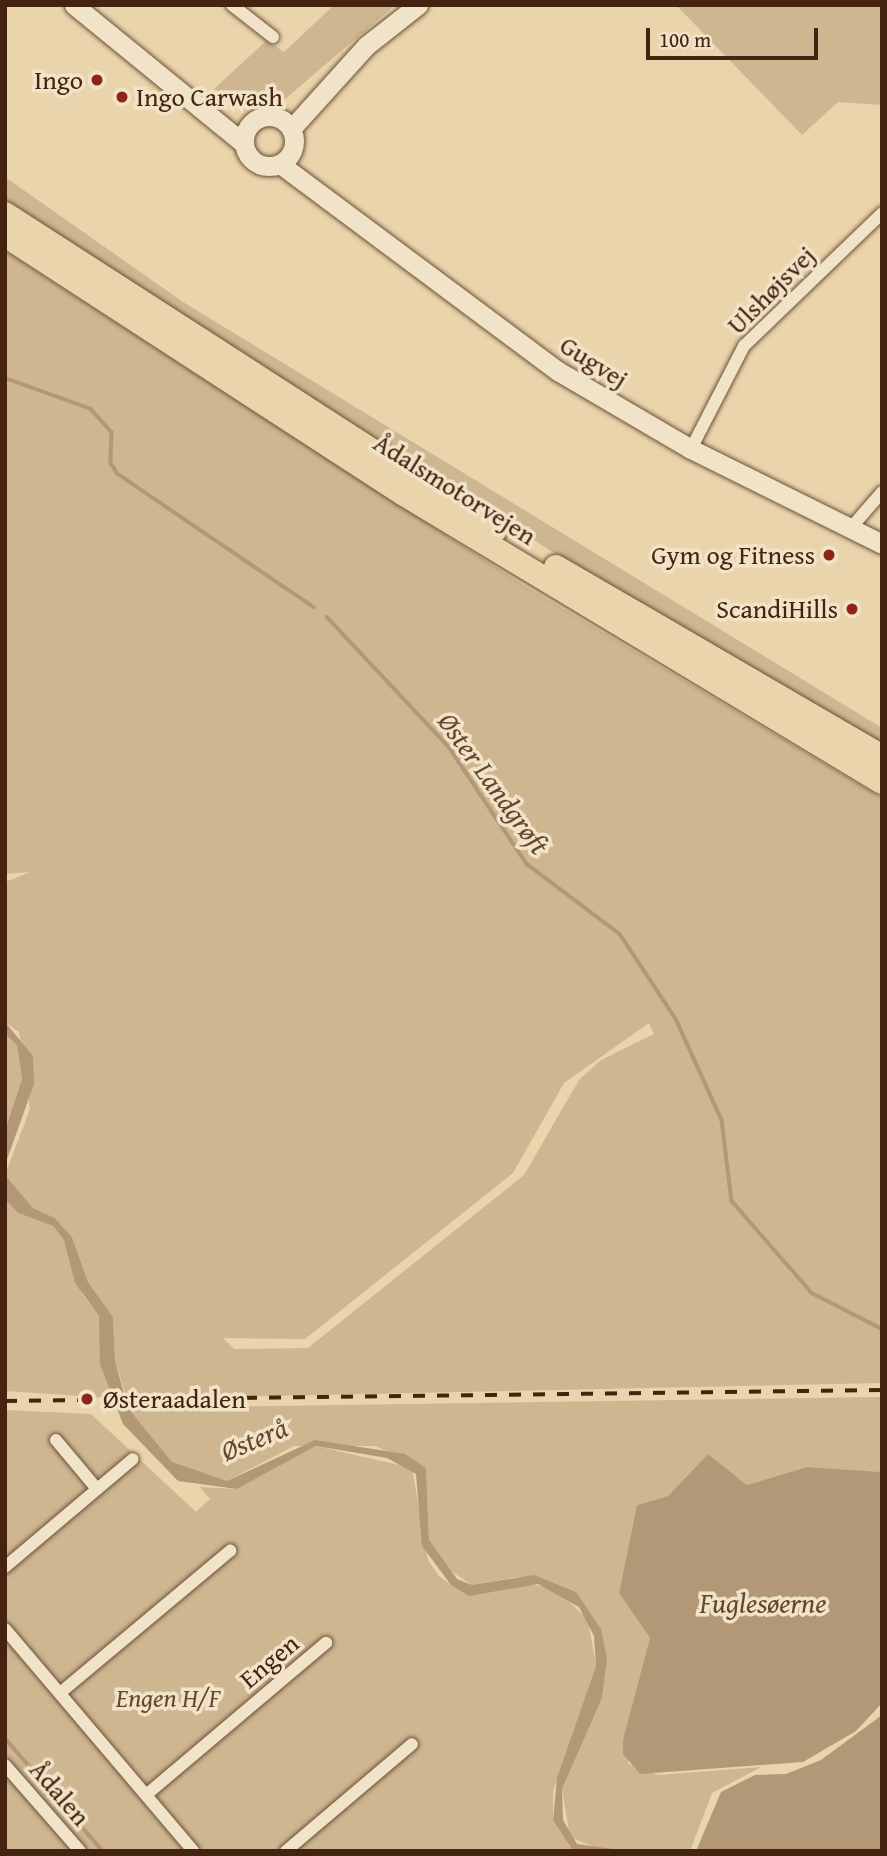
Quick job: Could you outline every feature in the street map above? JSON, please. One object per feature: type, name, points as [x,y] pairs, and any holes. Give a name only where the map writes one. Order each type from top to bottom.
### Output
[{"type":"highway","name":"Ådalsmotorvejen","points":[[5,214],[498,531],[882,757]]},
{"type":"highway","name":"Ådalsmotorvejen","points":[[5,234],[404,494],[882,782]]},
{"type":"street","points":[[74,5],[197,99],[243,143],[257,119]]},
{"type":"street","points":[[232,5],[273,37]]},
{"type":"street","points":[[286,158],[287,125],[418,5]]},
{"type":"street","points":[[197,99],[257,119],[287,125]]},
{"type":"street","name":"Gugvej","points":[[243,143],[253,162],[286,158],[306,179],[537,357],[691,449],[882,544]]},
{"type":"street","name":"Ulshøjsvej","points":[[691,449],[744,345],[882,213]]},
{"type":"street","points":[[850,529],[882,492]]},
{"type":"street","points":[[56,1440],[97,1489]]},
{"type":"street","points":[[5,1567],[133,1459]]},
{"type":"street","points":[[60,1693],[230,1551]]},
{"type":"street","points":[[5,1629],[193,1851]]},
{"type":"street","name":"Engen","points":[[146,1795],[326,1643]]},
{"type":"street","points":[[286,1851],[412,1744]]},
{"type":"street","name":"Ådalen","points":[[5,1765],[80,1851]]},
{"type":"green space","points":[[334,5],[395,5],[277,106],[254,108],[214,89],[267,40],[284,52]]},
{"type":"green space","points":[[676,5],[882,5],[882,105],[838,102],[802,135]]},
{"type":"green space","points":[[5,177],[183,302],[882,728],[882,747],[577,567],[273,377],[5,200]]},
{"type":"green space","points":[[5,251],[525,586],[882,798],[882,1383],[127,1399],[115,1361],[113,1317],[88,1282],[72,1237],[55,1218],[33,1208],[5,1175],[30,1109],[19,1032],[5,1022],[5,882],[31,872],[5,874]],"holes":[[[649,1023],[654,1034],[601,1060],[579,1080],[524,1175],[308,1348],[234,1349],[223,1338],[305,1339],[513,1173],[564,1083]]]},
{"type":"green space","points":[[5,1034],[17,1045],[22,1079],[5,1130]]},
{"type":"green space","points":[[5,1199],[18,1213],[53,1226],[64,1240],[82,1294],[99,1316],[112,1398],[5,1391]]},
{"type":"green space","points":[[882,1397],[882,1472],[807,1467],[747,1485],[708,1454],[668,1496],[637,1505],[619,1593],[650,1638],[623,1739],[629,1764],[658,1775],[761,1767],[712,1793],[690,1851],[599,1849],[570,1837],[562,1789],[602,1698],[607,1659],[576,1592],[517,1577],[472,1585],[441,1564],[429,1540],[426,1468],[375,1446],[294,1446],[227,1481],[206,1479],[172,1462],[128,1408]]},
{"type":"green space","name":"Engen H/F","points":[[5,1410],[91,1414],[196,1512],[210,1499],[200,1487],[237,1489],[316,1446],[412,1468],[428,1560],[438,1575],[451,1585],[524,1583],[556,1589],[588,1620],[596,1666],[553,1792],[553,1820],[573,1851],[5,1851]]},
{"type":"water","points":[[5,1022],[33,1056],[34,1084],[5,1165],[5,1130],[22,1079],[17,1045],[5,1034]]},
{"type":"water","points":[[5,1175],[33,1208],[55,1218],[72,1237],[88,1282],[113,1317],[115,1361],[128,1408],[172,1462],[227,1481],[315,1440],[405,1454],[426,1468],[429,1540],[457,1579],[472,1585],[534,1575],[576,1592],[601,1629],[607,1659],[602,1698],[562,1789],[563,1820],[577,1844],[627,1851],[573,1851],[553,1820],[557,1778],[596,1666],[594,1636],[579,1607],[538,1584],[469,1596],[451,1585],[422,1546],[416,1474],[387,1458],[316,1446],[237,1489],[178,1481],[123,1424],[100,1364],[99,1316],[75,1283],[64,1240],[53,1226],[18,1213],[5,1199]]},
{"type":"water","name":"Fuglesøerne","points":[[708,1454],[747,1485],[807,1467],[882,1472],[882,1703],[856,1731],[803,1762],[640,1774],[623,1754],[623,1739],[650,1638],[619,1593],[637,1505],[668,1496]]},
{"type":"water","points":[[882,1715],[882,1851],[696,1851],[721,1792],[755,1775],[786,1774],[821,1760]]},
{"type":"waterway","name":"Øster Landgrøft","points":[[5,378],[91,409],[112,432],[111,463],[118,474],[314,607]]},
{"type":"waterway","name":"Øster Landgrøft","points":[[327,617],[449,747],[527,864],[620,934],[676,1019],[722,1120],[732,1201],[812,1293],[882,1329]]},
{"type":"waterway","points":[[5,1738],[103,1851]]},
{"type":"railway","points":[[5,1401],[882,1390]]},
{"type":"place","name":"Ingo","points":[[97,80]]},
{"type":"place","name":"Ingo Carwash","points":[[122,97]]},
{"type":"place","name":"Gym og Fitness","points":[[829,555]]},
{"type":"place","name":"ScandiHills","points":[[852,609]]},
{"type":"place","name":"Østeraadalen","points":[[87,1399]]},
{"type":"water label","name":"Østerå","points":[[254,1439]]}]
